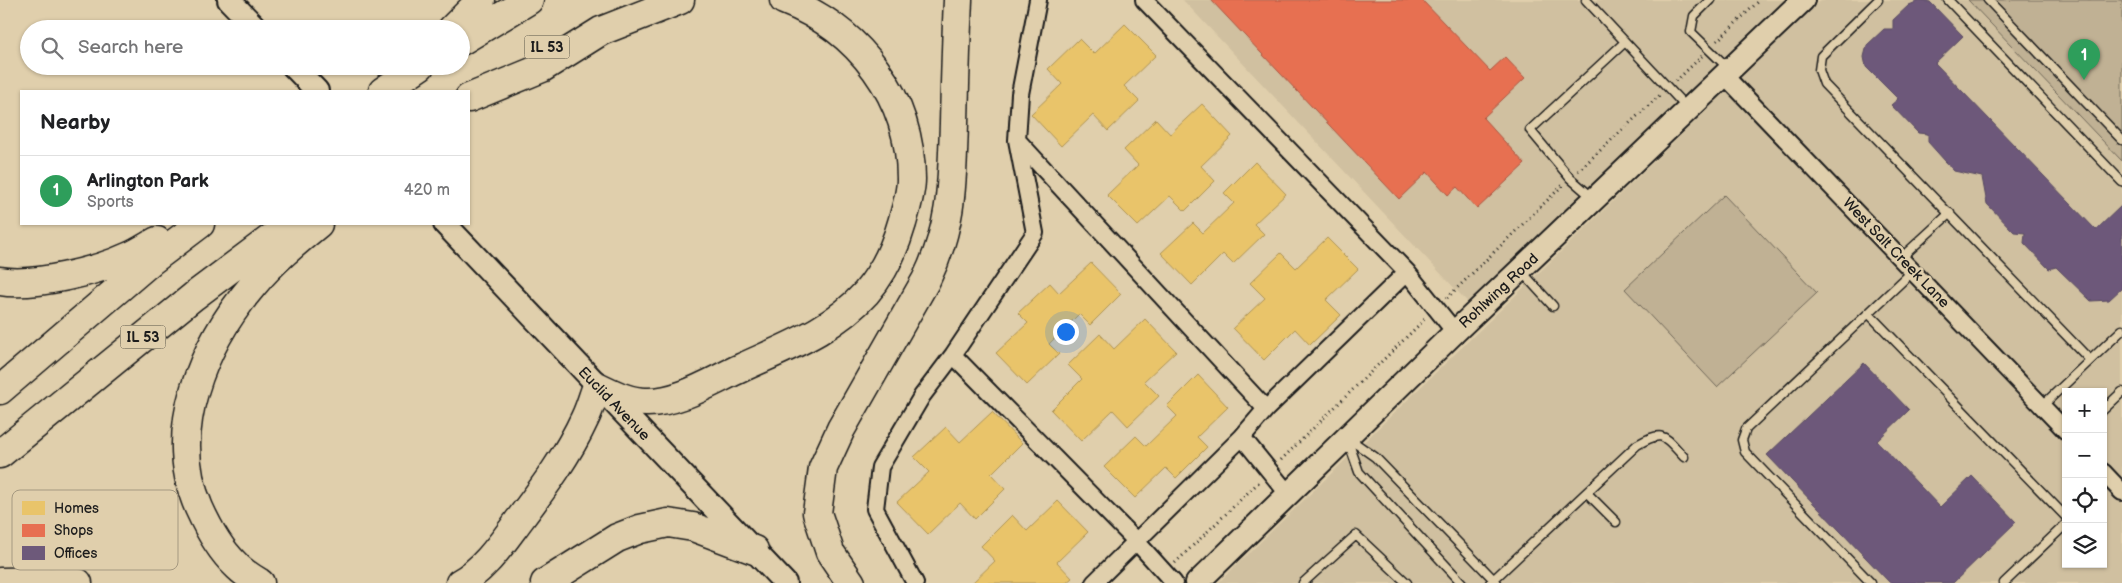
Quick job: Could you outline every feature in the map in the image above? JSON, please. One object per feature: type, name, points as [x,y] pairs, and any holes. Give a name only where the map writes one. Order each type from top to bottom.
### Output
[{"type":"highway","points":[[461,20],[480,0]]},
{"type":"highway","points":[[470,36],[529,0]]},
{"type":"highway","name":"IL 53","points":[[470,95],[624,0]]},
{"type":"highway","points":[[470,96],[542,68],[601,31],[680,0]]},
{"type":"highway","points":[[460,583],[470,577],[493,556],[544,487],[570,447],[586,417],[596,386],[622,398],[646,402],[674,398],[825,328],[867,291],[885,265],[897,240],[907,204],[911,180],[909,150],[900,116],[882,75],[863,52],[826,20],[784,0]]},
{"type":"highway","points":[[850,583],[830,552],[817,513],[823,468],[841,429],[926,280],[946,231],[952,187],[958,0]]},
{"type":"highway","points":[[384,90],[405,75]]},
{"type":"highway","points":[[0,281],[47,280],[85,272],[129,257],[184,225]]},
{"type":"highway","points":[[0,390],[151,261],[199,225]]},
{"type":"highway","name":"IL 53","points":[[0,454],[194,296],[289,225]]},
{"type":"highway","points":[[260,583],[236,566],[206,522],[189,477],[187,420],[204,362],[234,310],[254,283],[283,253],[317,225]]},
{"type":"highway","points":[[545,583],[617,538],[640,529],[668,523],[693,527],[754,550]]},
{"type":"highway","points":[[0,582],[57,581],[78,583]]},
{"type":"main road","points":[[229,0],[248,20]]},
{"type":"main road","name":"Rohlwing Road","points":[[1197,583],[1455,332],[1803,0]]},
{"type":"main road","points":[[302,75],[316,90]]},
{"type":"main road","name":"Euclid Avenue","points":[[446,225],[596,386],[786,583]]},
{"type":"street","points":[[915,583],[875,509],[880,468],[922,396],[954,355],[1035,233],[1017,140],[1020,94],[1038,0]]},
{"type":"street","points":[[1144,0],[1407,272],[1455,332]]},
{"type":"street","name":"West Salt Creek Lane","points":[[1728,73],[2062,427]]},
{"type":"street","points":[[1017,140],[1266,409]]},
{"type":"street","points":[[1094,583],[1242,437],[1266,409],[1407,272]]},
{"type":"street","points":[[954,355],[1136,541],[1169,578]]},
{"type":"street","points":[[1242,437],[1289,495]]},
{"type":"lane","points":[[1586,0],[1688,110]]},
{"type":"lane","points":[[1710,0],[1694,16],[1691,32],[1728,73]]},
{"type":"lane","points":[[1878,0],[1821,56],[1819,70],[1824,84],[2090,360]]},
{"type":"lane","points":[[1948,0],[2122,182]]},
{"type":"lane","points":[[1988,0],[2122,140]]},
{"type":"lane","points":[[1595,199],[1570,178],[1530,130],[1625,42]]},
{"type":"lane","points":[[1901,258],[1950,214]]},
{"type":"lane","points":[[1520,270],[1553,306]]},
{"type":"lane","points":[[1871,583],[1745,452],[1742,440],[1746,429],[1913,271]]},
{"type":"lane","points":[[1868,314],[2062,513]]},
{"type":"lane","points":[[2042,406],[2122,330]]},
{"type":"lane","points":[[2107,406],[2122,392]]},
{"type":"lane","points":[[1347,437],[1375,457],[1493,582],[1637,445],[1653,435],[1664,437],[1684,457]]},
{"type":"lane","points":[[1347,437],[1359,472],[1462,583]]},
{"type":"lane","points":[[1587,493],[1616,522]]},
{"type":"lane","points":[[2004,583],[2062,528]]},
{"type":"lane","points":[[1303,583],[1356,534],[1407,583]]},
{"type":"path","points":[[1169,578],[1270,472],[1436,308],[1570,178],[1668,89],[1760,0]]},
{"type":"shaded area","points":[[1183,0],[1803,0],[1477,312]]},
{"type":"shaded area","points":[[1821,0],[1968,0],[2122,161],[2122,583],[1218,583]]},
{"type":"shaded area","points":[[1968,0],[2122,0],[2122,161]]},
{"type":"shaded area","points":[[1724,195],[1817,293],[1717,387],[1625,289]]},
{"type":"building: Homes","points":[[1125,24],[1156,55],[1124,86],[1139,101],[1108,131],[1093,115],[1061,146],[1031,114],[1062,84],[1048,69],[1079,39],[1094,54]]},
{"type":"building: Homes","points":[[1202,104],[1232,136],[1201,166],[1215,181],[1185,211],[1170,196],[1138,226],[1107,195],[1138,165],[1124,150],[1156,119],[1170,134]]},
{"type":"building: Homes","points":[[1255,162],[1286,194],[1254,224],[1264,234],[1233,264],[1223,254],[1192,285],[1161,253],[1193,223],[1203,233],[1234,203],[1224,193]]},
{"type":"building: Homes","points":[[1327,238],[1358,269],[1326,300],[1341,315],[1310,345],[1295,329],[1264,360],[1233,328],[1265,298],[1250,283],[1281,253],[1296,268]]},
{"type":"building: Homes","points":[[1091,263],[1121,294],[1090,325],[1079,314],[1049,344],[1059,354],[1027,385],[996,353],[1028,323],[1018,313],[1050,283],[1059,293]]},
{"type":"building: Homes","points":[[1145,319],[1176,351],[1144,381],[1159,396],[1128,426],[1113,410],[1081,441],[1051,410],[1082,379],[1068,365],[1100,334],[1114,349]]},
{"type":"building: Homes","points":[[1198,375],[1228,407],[1197,437],[1207,447],[1176,478],[1166,468],[1135,498],[1104,467],[1136,436],[1146,446],[1177,416],[1167,406]]},
{"type":"building: Homes","points":[[992,412],[1022,443],[991,474],[1005,489],[975,519],[960,503],[928,534],[897,502],[929,472],[914,457],[946,427],[960,442]]},
{"type":"building: Homes","points":[[1058,501],[1088,532],[1057,562],[1072,578],[1066,583],[972,583],[995,561],[981,546],[1012,515],[1027,531]]},
{"type":"building: Shops","points":[[1211,0],[1422,0],[1490,71],[1505,57],[1525,78],[1483,118],[1525,164],[1477,209],[1457,187],[1448,195],[1427,172],[1399,199]]},
{"type":"building: Offices","points":[[1919,1],[1930,2],[1963,36],[1935,63],[2096,230],[2122,205],[2122,288],[2109,300],[2091,301],[2056,267],[2049,269],[2024,243],[2025,233],[2014,232],[1987,204],[1982,177],[1954,171],[1928,142],[1928,134],[1918,133],[1891,105],[1898,99],[1866,67],[1864,57],[1867,45],[1884,29],[1893,29],[1893,20],[1909,5]]},
{"type":"building: Offices","points":[[1864,363],[1909,410],[1877,441],[1940,507],[1972,476],[2016,522],[1953,583],[1890,583],[1767,455]]},
{"type":"place","name":"Arlington Park","points":[[2084,80]]}]
